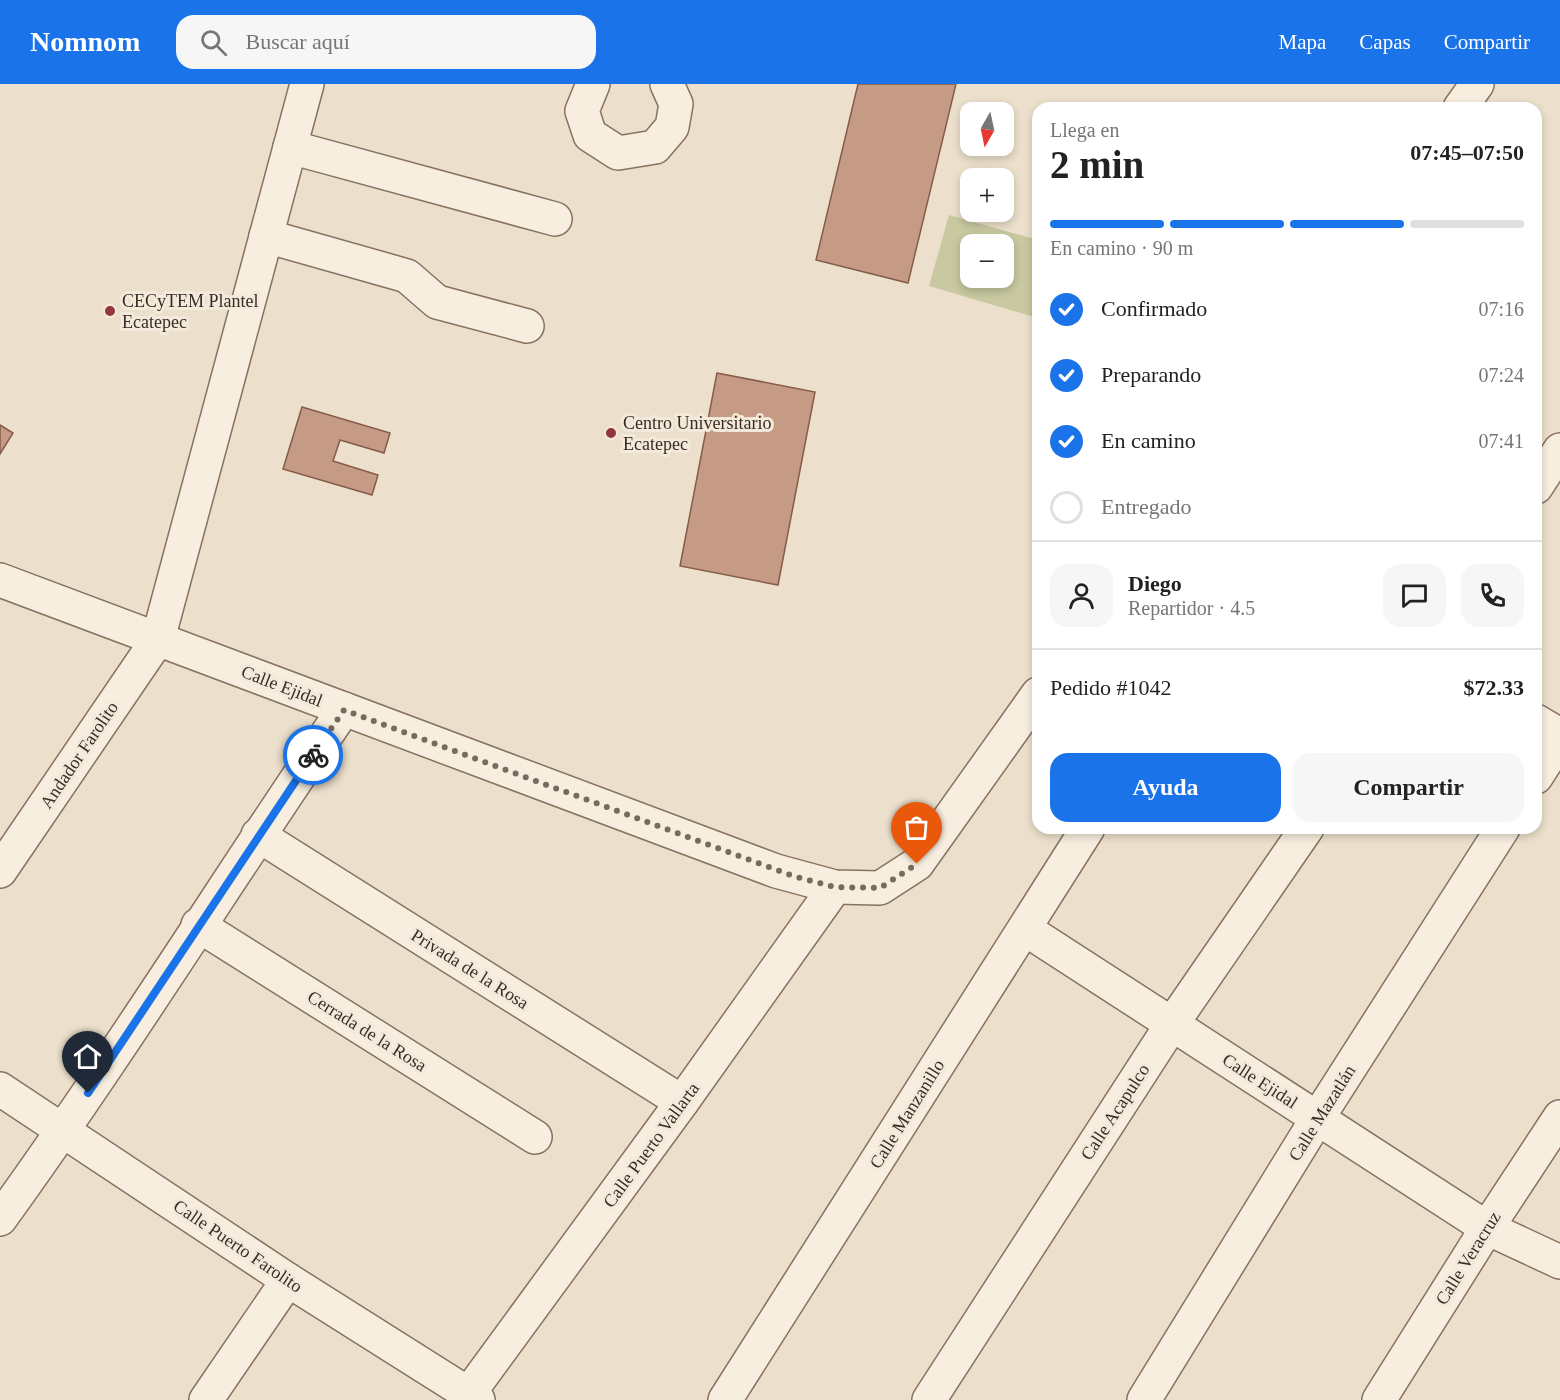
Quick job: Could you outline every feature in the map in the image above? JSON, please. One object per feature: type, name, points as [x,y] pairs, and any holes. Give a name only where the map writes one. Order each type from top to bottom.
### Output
[{"type":"street","name":"Andador Farolito","points":[[0,871],[158,639],[307,84]]},
{"type":"street","points":[[587,85],[582,111],[590,135],[618,153],[655,147],[672,127],[676,104],[667,84]]},
{"type":"street","points":[[1464,102],[1477,84]]},
{"type":"street","points":[[290,147],[555,219]]},
{"type":"street","points":[[266,236],[407,276],[437,302],[527,326]]},
{"type":"street","points":[[1542,478],[1560,450]]},
{"type":"street","name":"Calle Ejidal","points":[[0,580],[776,871],[835,887],[880,888],[917,864],[1032,702]]},
{"type":"street","points":[[0,1219],[64,1130],[258,835],[344,710]]},
{"type":"street","points":[[1542,726],[1560,737],[1542,767]]},
{"type":"street","name":"Calle Manzanillo","points":[[726,1400],[1084,834]]},
{"type":"street","name":"Calle Acapulco","points":[[928,1400],[1172,1024],[1304,834]]},
{"type":"street","name":"Calle Mazatlán","points":[[1144,1400],[1317,1119],[1499,834]]},
{"type":"street","name":"Privada de la Rosa","points":[[258,835],[682,1102]]},
{"type":"street","name":"Calle Puerto Vallarta","points":[[470,1398],[835,887]]},
{"type":"street","name":"Cerrada de la Rosa","points":[[198,925],[535,1137]]},
{"type":"street","name":"Calle Ejidal","points":[[1025,929],[1487,1228],[1560,1262]]},
{"type":"street","name":"Calle Puerto Farolito","points":[[0,1089],[470,1398]]},
{"type":"street","name":"Calle Veracruz","points":[[1379,1400],[1560,1117]]},
{"type":"street","points":[[206,1400],[288,1280]]},
{"type":"green space","points":[[949,215],[960,218],[960,222],[974,222],[1032,238],[1032,316],[929,286]]},
{"type":"building","points":[[858,84],[956,84],[908,283],[816,260]]},
{"type":"building","points":[[717,373],[815,392],[778,585],[680,566]]},
{"type":"building","points":[[302,407],[390,433],[384,453],[340,440],[333,461],[378,475],[372,495],[283,469]]},
{"type":"building","points":[[0,425],[13,433],[0,454]]},
{"type":"way so far","points":[[313,755],[344,710],[796,877],[835,887],[880,888],[917,864]]},
{"type":"place","name":"CECyTEM Plantel Ecatepec","points":[[110,311]]},
{"type":"place","name":"Centro Universitario Ecatepec","points":[[611,433]]},
{"type":"route","points":[[88,1093],[313,755]]}]
